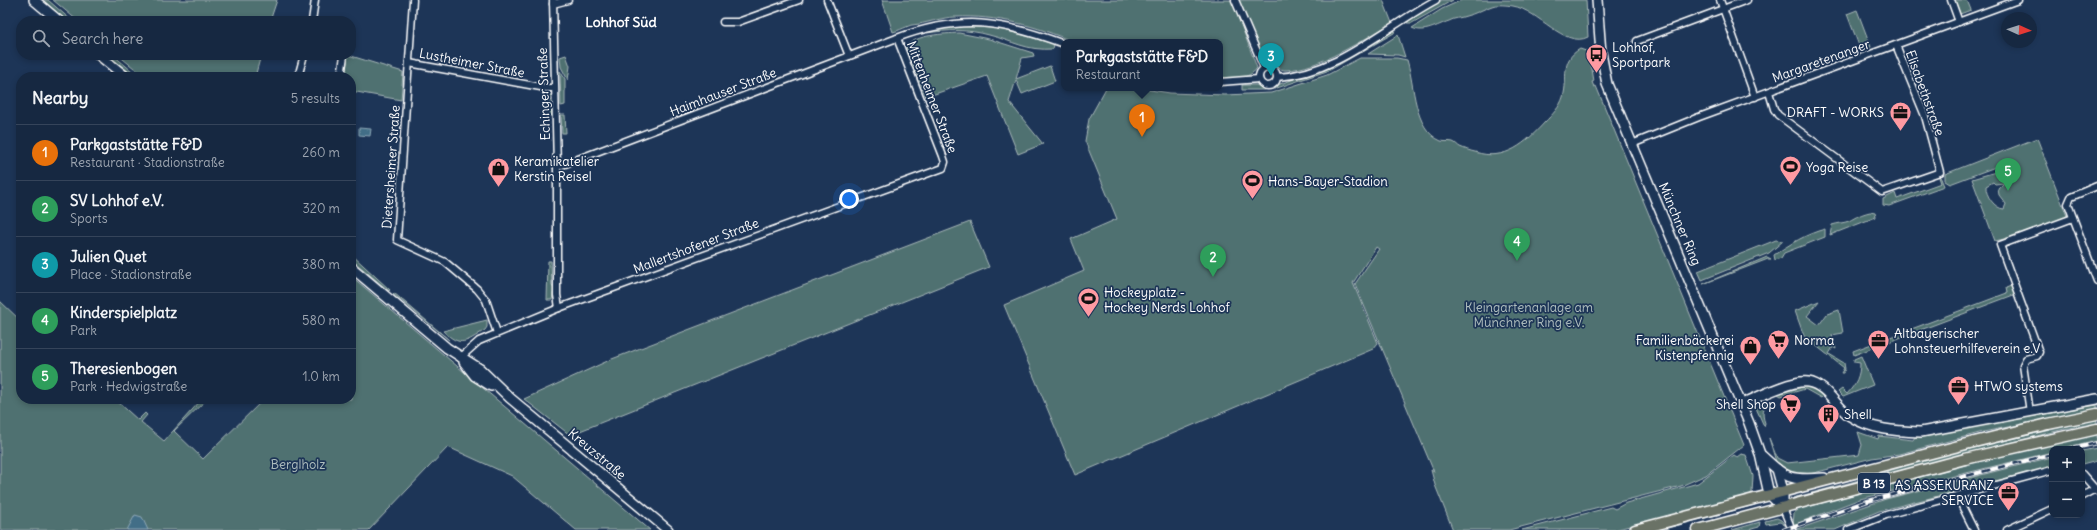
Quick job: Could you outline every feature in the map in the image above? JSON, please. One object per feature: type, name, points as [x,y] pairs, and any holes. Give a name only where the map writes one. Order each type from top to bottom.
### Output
[{"type":"main road","points":[[34,0],[53,16]]},
{"type":"main road","name":"Münchner Ring","points":[[1597,0],[1600,43],[1605,78],[1742,404],[1760,454],[1769,494]]},
{"type":"main road","points":[[105,60],[120,72]]},
{"type":"main road","name":"Kreuzstraße","points":[[356,271],[460,358],[474,376],[510,398],[668,530]]},
{"type":"main road","points":[[1742,404],[1792,384],[1807,382],[1818,385],[1842,410],[1859,421],[1894,431],[1921,432],[2097,399]]},
{"type":"main road","name":"B 13","points":[[1635,530],[1769,494],[2034,427],[2097,414]]},
{"type":"main road","name":"B 13","points":[[1698,530],[1965,459],[2097,429]]},
{"type":"main road","name":"Münchner Ring","points":[[1760,454],[1789,478],[1801,480],[1839,476]]},
{"type":"main road","points":[[1777,469],[1783,491],[1783,508]]},
{"type":"main road","points":[[1769,494],[1783,508]]},
{"type":"street","points":[[313,16],[315,0]]},
{"type":"street","name":"Dietersheimer Straße","points":[[413,0],[397,240],[445,262],[477,289],[486,300],[498,333]]},
{"type":"street","points":[[553,2],[568,0]]},
{"type":"street","points":[[723,22],[738,22],[799,0]]},
{"type":"street","points":[[826,0],[849,56]]},
{"type":"street","points":[[1235,0],[1264,68]]},
{"type":"street","points":[[1277,77],[1315,68],[1345,56],[1372,41],[1436,0]]},
{"type":"street","points":[[1720,0],[1755,97]]},
{"type":"street","points":[[1637,41],[1747,0]]},
{"type":"street","points":[[1951,0],[1959,22]]},
{"type":"street","name":"Margaretenanger","points":[[1632,144],[2018,0]]},
{"type":"street","name":"Echinger Straße","points":[[553,2],[557,167],[557,271],[559,308]]},
{"type":"street","name":"Haimhauser Straße","points":[[557,167],[916,30],[947,23],[975,22],[1007,26],[1061,43]]},
{"type":"street","name":"Mittenheimer Straße","points":[[897,38],[943,156],[945,165]]},
{"type":"street","name":"Elisabethstraße","points":[[1769,92],[1774,109],[1778,115],[1882,192],[1940,172],[1925,116],[1896,45]]},
{"type":"street","points":[[299,72],[303,60]]},
{"type":"street","points":[[342,72],[343,60]]},
{"type":"street","name":"Lustheimer Straße","points":[[409,63],[546,88],[554,88]]},
{"type":"street","points":[[1264,68],[1273,69],[1277,77],[1276,82],[1270,86],[1263,84],[1259,78],[1260,71],[1264,68]]},
{"type":"street","points":[[1223,82],[1259,78]]},
{"type":"street","name":"Mallertshofener Straße","points":[[460,358],[478,341],[559,308],[941,169],[945,165]]},
{"type":"street","points":[[2097,186],[2071,197],[2068,204],[2097,281]]},
{"type":"street","points":[[2030,412],[2023,366],[2026,359],[2037,356],[2040,352],[2000,245],[2073,218]]},
{"type":"street","points":[[1848,530],[1886,515],[2049,471]]},
{"type":"street","points":[[2085,477],[2096,490],[2085,495]]},
{"type":"street","points":[[1957,496],[1974,530]]},
{"type":"street","points":[[1783,508],[1792,530]]},
{"type":"street","points":[[2007,530],[2049,510]]},
{"type":"green space","points":[[43,0],[48,0],[66,16],[61,16]]},
{"type":"green space","points":[[53,0],[277,0],[272,16],[72,16]]},
{"type":"green space","points":[[882,0],[1232,0],[1257,68],[1250,75],[1235,78],[1223,78],[1223,39],[1066,39],[1016,23],[971,17],[945,18],[911,25],[893,32]]},
{"type":"green space","points":[[1238,0],[1383,0],[1392,23],[1355,45],[1327,59],[1299,68],[1284,70],[1264,61]]},
{"type":"green space","points":[[1442,0],[1453,0],[1412,23],[1407,23],[1410,19]]},
{"type":"green space","points":[[1462,0],[1586,0],[1588,37],[1579,39],[1570,38],[1551,28],[1532,14],[1522,9],[1502,5],[1492,6],[1464,17],[1453,19],[1435,27],[1421,30],[1412,28],[1442,9]]},
{"type":"green space","points":[[1955,0],[1967,0],[1971,10],[1960,14]]},
{"type":"green space","points":[[1857,10],[1871,47],[1861,51],[1847,14]]},
{"type":"green space","points":[[953,26],[998,28],[1054,44],[1053,49],[1027,47],[981,33],[950,31],[927,33],[926,31]]},
{"type":"green space","points":[[1395,30],[1394,33],[1330,70],[1274,89],[1280,84],[1326,68]]},
{"type":"green space","points":[[959,33],[989,39],[1033,53],[1034,56],[1022,58],[1016,79],[1050,66],[1055,81],[1022,94],[1016,80],[1009,102],[1043,144],[1018,154],[987,76],[926,97],[906,47],[916,39],[923,37],[938,34]]},
{"type":"green space","points":[[1398,35],[1405,57],[1398,55],[1368,54]]},
{"type":"green space","name":"Kleingartenanlage am Münchner Ring e.V.","points":[[1580,49],[1589,52],[1594,81],[1592,82],[1594,87],[1596,86],[1744,445],[1706,475],[1681,486],[1509,530],[1453,530],[1435,485],[1431,470],[1434,472],[1355,284],[1379,249],[1376,247],[1353,283],[1378,343],[1373,349],[1075,475],[1004,305],[1084,271],[1071,239],[1117,219],[1085,141],[1089,119],[1104,91],[1157,91],[1170,93],[1225,95],[1271,93],[1327,75],[1360,58],[1397,58],[1407,60],[1416,106],[1425,127],[1432,135],[1441,141],[1453,142],[1460,147],[1471,151],[1496,154],[1514,149],[1538,130],[1556,111],[1565,90],[1567,64],[1573,54]]},
{"type":"green space","points":[[566,55],[570,66],[568,80],[561,67],[560,57]]},
{"type":"green space","points":[[356,57],[403,72],[401,100],[356,92],[356,72],[346,72],[347,60],[356,60]]},
{"type":"green space","points":[[113,60],[119,60],[133,72],[127,72]]},
{"type":"green space","points":[[124,60],[260,60],[256,72],[139,72]]},
{"type":"green space","points":[[560,71],[565,79],[565,105],[561,106]]},
{"type":"green space","points":[[1242,85],[1257,85],[1265,90],[1242,90]]},
{"type":"green space","points":[[548,95],[552,95],[552,116],[548,116]]},
{"type":"green space","points":[[561,115],[565,115],[566,133],[562,133]]},
{"type":"green space","points":[[2037,138],[2067,216],[2013,237],[1995,241],[1972,179],[2016,166],[2016,164],[1998,166],[1950,184],[1945,181],[1945,174]],"holes":[[[1993,182],[1995,184],[2004,183],[1998,189],[1999,195],[2006,204],[2004,209],[1997,207],[1991,201],[1987,193],[1986,186]]]},
{"type":"green space","points":[[1940,176],[1944,186],[1889,206],[1883,205],[1883,199],[1895,193],[1897,199],[1941,183]]},
{"type":"green space","points":[[1870,212],[1875,213],[1876,217],[1830,235],[1832,225],[1847,222]]},
{"type":"green space","points":[[970,222],[989,267],[570,435],[524,399],[612,359]]},
{"type":"green space","points":[[1825,229],[1825,237],[1784,253],[1781,258],[1775,260],[1774,255],[1786,247]]},
{"type":"green space","points":[[1776,240],[1783,241],[1769,253],[1702,280],[1698,271]]},
{"type":"green space","points":[[1767,257],[1771,259],[1703,284]]},
{"type":"green space","points":[[356,259],[390,290],[389,291],[356,263]]},
{"type":"green space","points":[[548,261],[551,261],[552,286],[554,289],[552,300],[547,300]]},
{"type":"green space","name":"Berglholz","points":[[356,280],[650,530],[576,530],[512,476],[448,447],[369,530],[0,530],[0,301],[16,316],[16,404],[120,404],[138,420],[145,413],[147,415],[141,422],[164,441],[197,404],[202,404],[174,431],[203,459],[259,404],[356,404]]},
{"type":"green space","points":[[2011,286],[2016,294],[1854,355],[1853,351],[2007,293],[2006,288]]},
{"type":"green space","points":[[394,293],[448,339],[449,340],[393,294]]},
{"type":"green space","points":[[1819,301],[1807,316],[1819,325],[1827,314],[1839,310],[1843,333],[1832,335],[1836,349],[1833,347],[1829,354],[1844,363],[1845,369],[1843,373],[1841,373],[1844,368],[1804,336],[1795,311]]},
{"type":"green space","points":[[487,320],[487,327],[485,330],[473,338],[464,341],[454,340],[443,331]]},
{"type":"green space","points":[[1861,356],[1873,385],[1843,397],[1838,392],[1842,389],[1847,394],[1853,387],[1857,380],[1860,368],[1860,363],[1854,362],[1854,359]]},
{"type":"green space","points":[[1806,386],[1816,390],[1823,396],[1821,398],[1805,389],[1781,396],[1778,394]]},
{"type":"green space","points":[[1767,399],[1763,413],[1765,423],[1764,426],[1756,408],[1760,402]]},
{"type":"green space","points":[[2097,405],[2097,409],[1983,432],[1899,454],[1872,458],[1802,476],[1794,475],[1777,465],[1769,438],[1777,458],[1787,463],[1859,455],[1862,445],[1858,432],[1878,439],[1879,436],[1913,440],[1915,437]]},
{"type":"green space","points":[[2097,419],[2097,423],[2064,429],[1793,498],[1863,479],[1927,459]]},
{"type":"green space","points":[[2097,434],[2097,441],[2076,446],[2049,446],[2049,453],[1860,499],[1793,525],[1794,513],[1799,509],[2007,454]]},
{"type":"green space","points":[[2097,448],[2097,461],[2085,464],[2085,450]]},
{"type":"green space","points":[[1741,454],[1746,455],[1753,476],[1752,493],[1747,496],[1614,530],[1522,530],[1611,507],[1615,509],[1626,503],[1698,483],[1734,455],[1737,457]]},
{"type":"green space","points":[[2049,458],[2049,468],[1879,511],[1835,530],[1795,530],[1886,499]]},
{"type":"green space","points":[[1755,503],[1755,505],[1660,530],[1652,530]]},
{"type":"green space","points":[[1777,518],[1786,526],[1780,522],[1766,524],[1765,521]]},
{"type":"green space","points":[[1760,522],[1759,527],[1748,530],[1732,530]]},
{"type":"water","points":[[359,128],[371,129],[370,136],[359,135]]},
{"type":"water","points":[[135,515],[142,517],[148,530],[127,530]]},
{"type":"railway","points":[[2084,446],[2097,443]]},
{"type":"railway","points":[[1783,530],[1868,501],[2049,455]]},
{"type":"place","name":"Lohhof, Sportpark","points":[[1597,74]]},
{"type":"place","name":"Julien Quet","points":[[1271,76]]},
{"type":"place","name":"DRAFT - WORKS","points":[[1900,132]]},
{"type":"place","name":"Parkgaststätte F&D","points":[[1142,137]]},
{"type":"place","name":"Yoga Reise","points":[[1790,186]]},
{"type":"place","name":"Keramikatelier Kerstin Reisel","points":[[498,188]]},
{"type":"place","name":"Theresienbogen","points":[[2008,191]]},
{"type":"place","name":"Hans-Bayer-Stadion","points":[[1252,200]]},
{"type":"place","name":"Kinderspielplatz","points":[[1517,261]]},
{"type":"place","name":"SV Lohhof e.V.","points":[[1213,277]]},
{"type":"place","name":"Hockeyplatz - Hockey Nerds Lohhof","points":[[1089,318]]},
{"type":"place","name":"Norma","points":[[1778,360]]},
{"type":"place","name":"Altbayerischer Lohnsteuerhilfeverein e.V","points":[[1878,360]]},
{"type":"place","name":"Familienbäckerei Kistenpfennig","points":[[1750,366]]},
{"type":"place","name":"HTWO systems","points":[[1959,406]]},
{"type":"place","name":"Shell Shop","points":[[1791,424]]},
{"type":"place","name":"Shell","points":[[1829,434]]},
{"type":"place","name":"AS ASSEKURANZ SERVICE","points":[[2009,512]]},
{"type":"district","name":"Lohhof Süd","points":[[621,22]]}]
